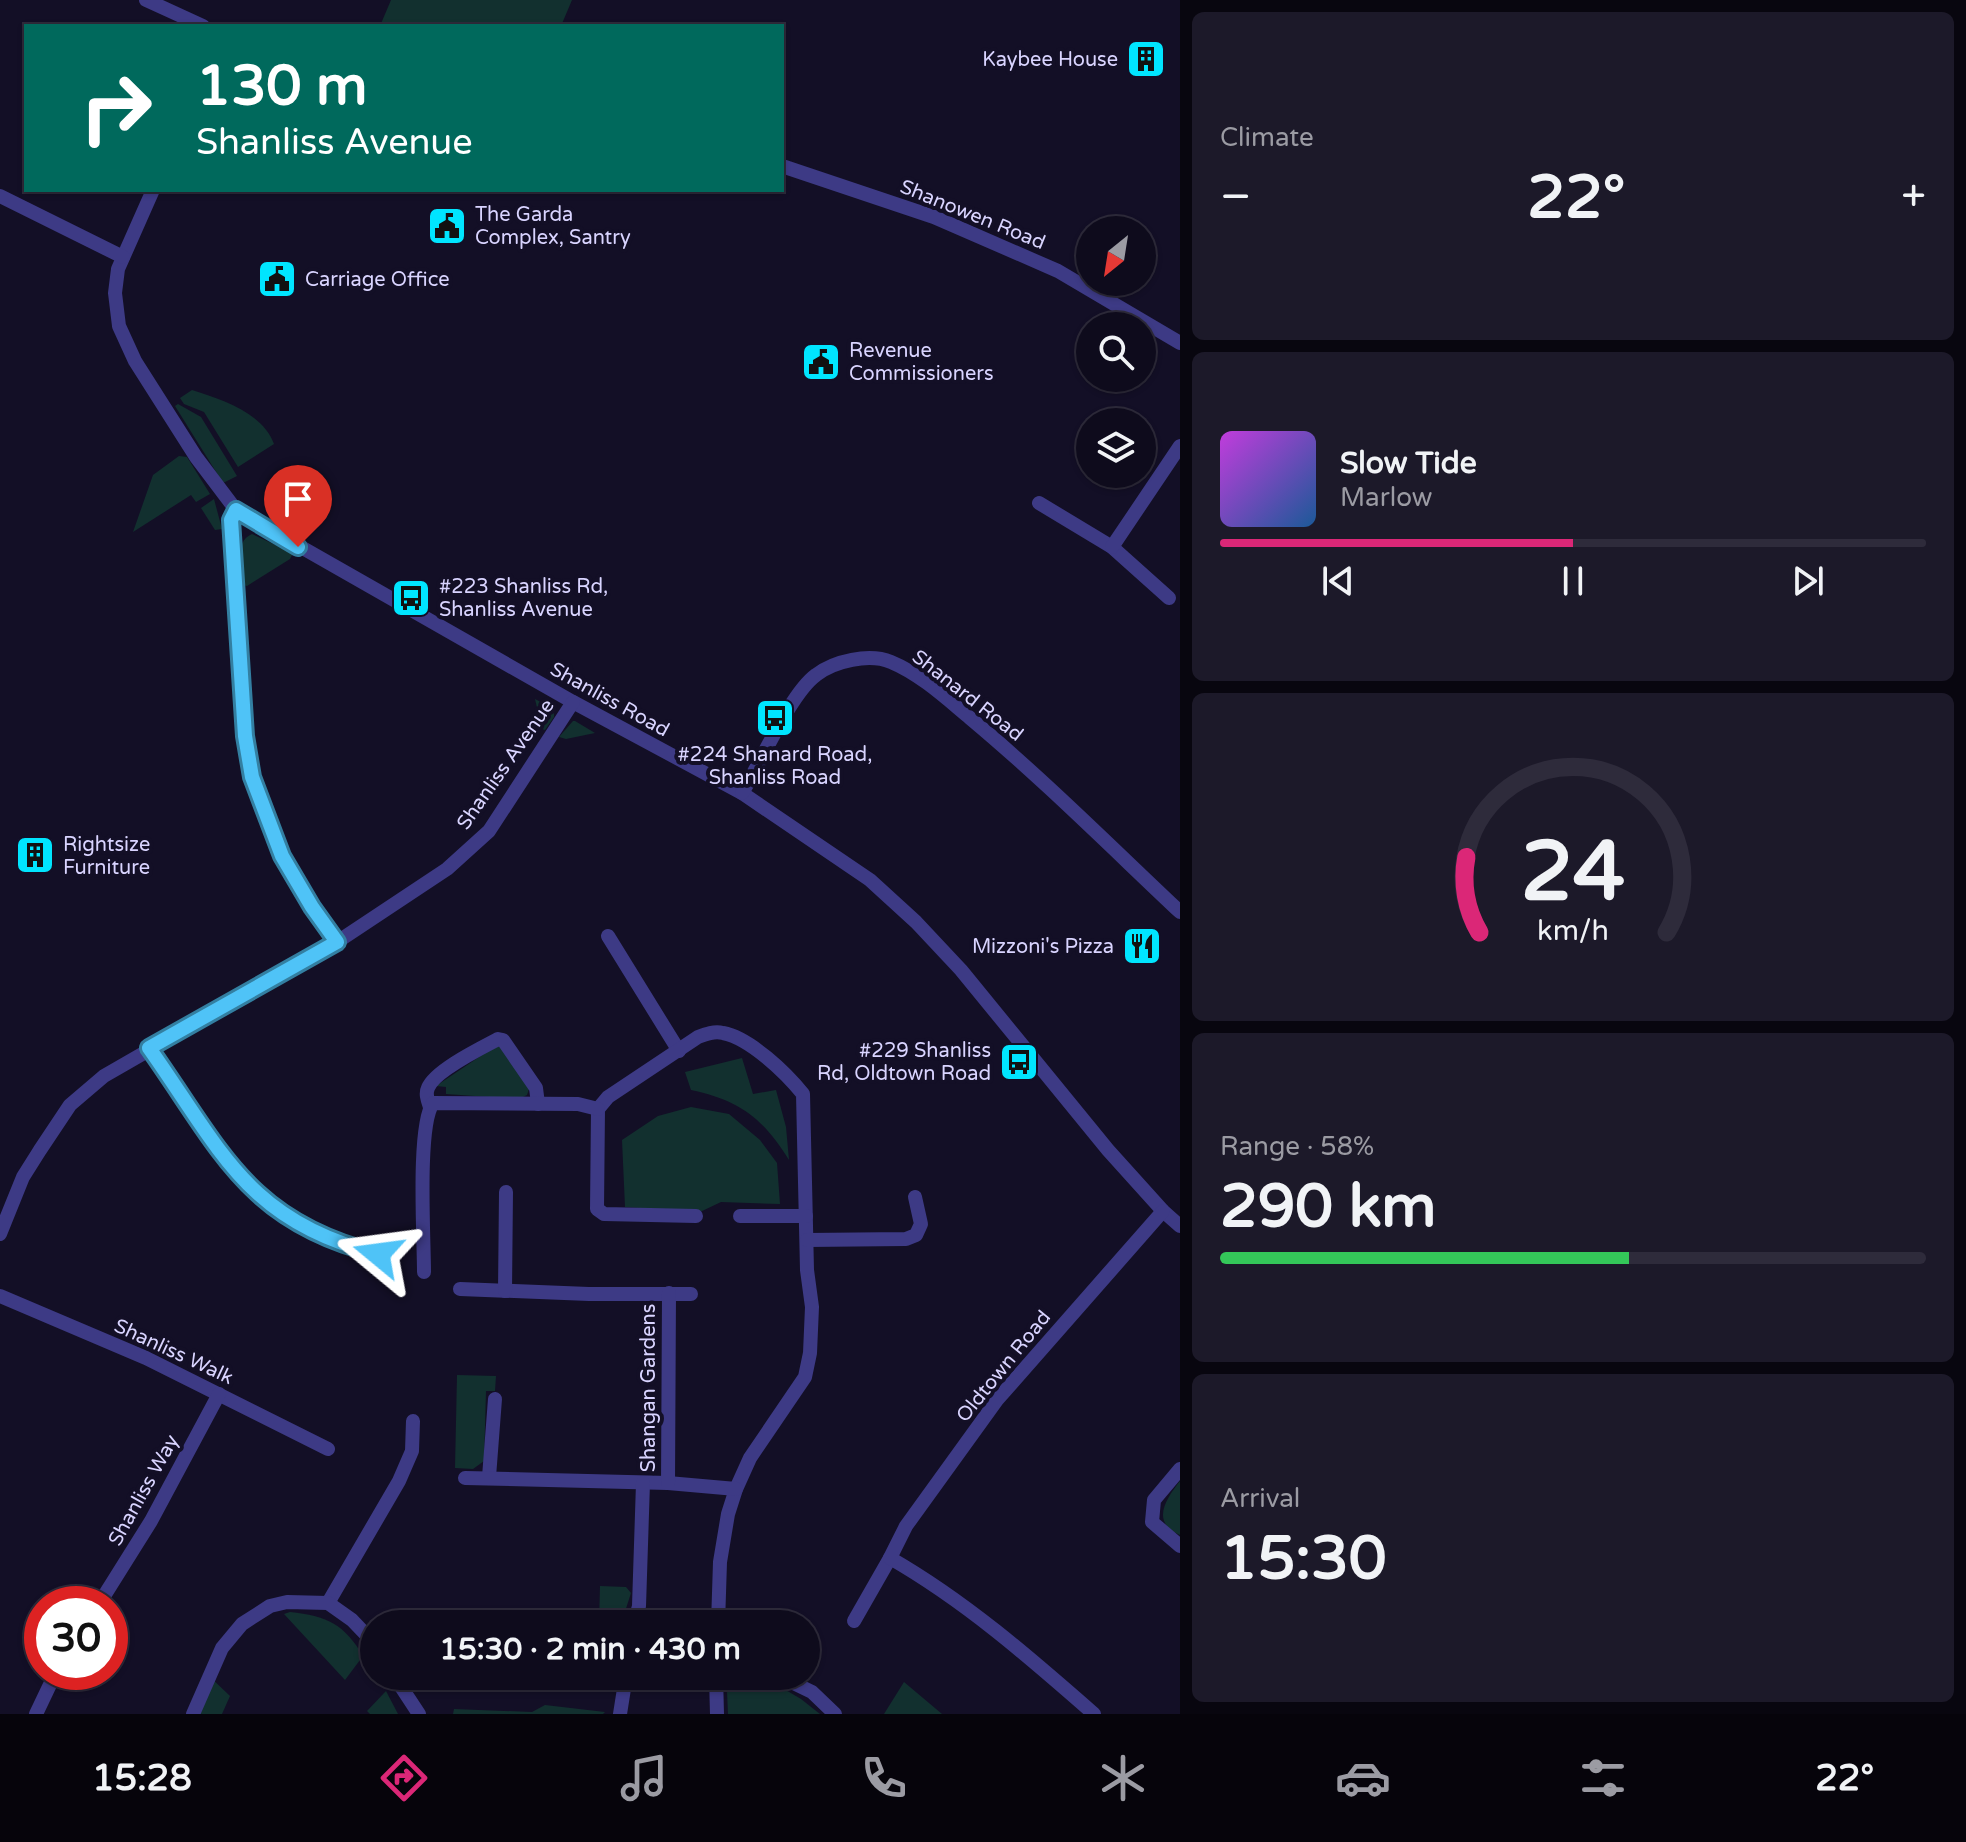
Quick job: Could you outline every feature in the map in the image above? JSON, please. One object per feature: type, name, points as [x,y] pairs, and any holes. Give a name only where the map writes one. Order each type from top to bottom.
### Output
[{"type":"street","points":[[146,0],[199,24]]},
{"type":"street","name":"Shanowen Road","points":[[784,167],[934,217],[1058,271],[1180,343]]},
{"type":"street","name":"Shanliss Road","points":[[152,192],[118,269],[115,293],[119,326],[135,361],[196,457],[236,510],[573,702],[742,793],[870,880],[916,922],[961,970],[1108,1150],[1180,1226]]},
{"type":"street","points":[[1,200],[123,257]]},
{"type":"street","points":[[1112,547],[1180,446]]},
{"type":"street","points":[[1039,503],[1112,547],[1169,598]]},
{"type":"street","points":[[236,510],[231,520],[245,736],[252,777],[282,856],[337,942]]},
{"type":"street","name":"Shanard Road","points":[[742,793],[800,690],[815,675],[846,662],[888,660],[943,696],[1005,747],[1180,912]]},
{"type":"street","name":"Shanliss Avenue","points":[[0,1234],[23,1177],[70,1105],[104,1076],[337,942],[447,869],[482,839],[573,702]]},
{"type":"street","points":[[608,936],[679,1051]]},
{"type":"street","points":[[696,1216],[604,1214],[596,1205],[590,1162],[598,1109],[608,1097],[698,1037],[712,1032],[739,1038],[803,1094],[812,1307],[810,1353],[805,1377],[750,1458],[728,1514],[720,1562],[718,1610]]},
{"type":"street","points":[[430,1107],[428,1086],[439,1075],[498,1039],[503,1040],[536,1088],[538,1104]]},
{"type":"street","points":[[149,1048],[219,1153],[239,1177],[273,1208],[314,1233],[378,1254]]},
{"type":"street","points":[[424,1272],[424,1145],[428,1111],[433,1103],[578,1104],[598,1109]]},
{"type":"street","points":[[505,1291],[506,1192]]},
{"type":"street","points":[[807,1240],[906,1239],[916,1235],[921,1224],[915,1197]]},
{"type":"street","name":"Oldtown Road","points":[[854,1621],[906,1526],[997,1400],[1163,1211]]},
{"type":"street","points":[[740,1216],[806,1216]]},
{"type":"street","name":"Shangan Gardens","points":[[460,1289],[691,1294]]},
{"type":"street","name":"Shangan Gardens","points":[[668,1483],[669,1293]]},
{"type":"street","name":"Shanliss Walk","points":[[0,1296],[146,1358],[328,1449]]},
{"type":"street","name":"Shanliss Way","points":[[110,1586],[151,1521],[219,1394]]},
{"type":"street","points":[[489,1477],[495,1399]]},
{"type":"street","points":[[328,1603],[399,1481],[412,1451],[413,1421]]},
{"type":"street","points":[[1180,1469],[1154,1500],[1152,1522],[1180,1546]]},
{"type":"street","name":"Shangan Gardens","points":[[465,1478],[668,1483],[736,1489]]},
{"type":"street","name":"Shangan Gardens","points":[[638,1610],[643,1483]]},
{"type":"street","points":[[890,1558],[933,1583],[1013,1643],[1094,1714]]},
{"type":"street","points":[[193,1714],[222,1648],[242,1624],[270,1606],[328,1603],[360,1628]]},
{"type":"street","points":[[36,1714],[47,1690]]},
{"type":"street","points":[[403,1690],[419,1714]]},
{"type":"street","points":[[620,1714],[624,1690]]},
{"type":"street","points":[[716,1690],[717,1714]]},
{"type":"street","points":[[808,1690],[835,1714]]},
{"type":"green space","points":[[391,0],[572,0],[562,24],[381,24]]},
{"type":"green space","points":[[192,390],[228,403],[251,416],[269,433],[274,444],[238,467],[204,412],[184,404],[180,398]]},
{"type":"green space","points":[[178,404],[201,417],[237,476],[223,483],[175,406]]},
{"type":"green space","points":[[179,456],[187,457],[210,494],[196,502],[191,495],[133,532],[153,475]]},
{"type":"green space","points":[[214,499],[222,529],[215,530],[201,508]]},
{"type":"green space","points":[[252,534],[293,553],[290,559],[247,586],[243,585],[241,549],[242,543]]},
{"type":"green space","points":[[535,699],[554,709],[554,717],[545,730],[542,729]]},
{"type":"green space","points":[[573,721],[595,733],[566,739],[559,737]]},
{"type":"green space","points":[[497,1045],[502,1047],[529,1089],[527,1095],[519,1099],[446,1094],[446,1087],[436,1086]]},
{"type":"green space","points":[[742,1058],[753,1094],[776,1090],[786,1127],[789,1160],[769,1133],[748,1113],[723,1099],[691,1090],[685,1072]]},
{"type":"green space","points":[[691,1107],[729,1114],[760,1140],[777,1163],[780,1204],[721,1202],[700,1212],[625,1207],[622,1140],[658,1116]]},
{"type":"green space","points":[[457,1375],[496,1376],[495,1391],[486,1391],[484,1461],[473,1469],[455,1468]]},
{"type":"green space","points":[[1180,1481],[1180,1535],[1165,1524],[1163,1517],[1166,1503]]},
{"type":"green space","points":[[600,1586],[626,1587],[631,1593],[626,1610],[599,1610]]},
{"type":"green space","points":[[290,1612],[324,1619],[349,1636],[360,1651],[360,1660],[345,1680],[284,1614]]},
{"type":"green space","points":[[209,1676],[230,1696],[222,1714],[192,1714]]},
{"type":"green space","points":[[904,1682],[942,1714],[884,1714]]},
{"type":"green space","points":[[786,1690],[820,1714],[728,1714],[727,1691]]},
{"type":"green space","points":[[386,1691],[398,1714],[370,1714],[367,1711]]},
{"type":"green space","points":[[545,1705],[605,1712],[453,1714],[454,1709],[532,1712]]},
{"type":"place","name":"Kaybee House","points":[[1146,59]]},
{"type":"place","name":"The Garda Complex, Santry","points":[[447,226]]},
{"type":"place","name":"Carriage Office","points":[[277,279]]},
{"type":"place","name":"Revenue Commissioners","points":[[821,362]]},
{"type":"place","name":"#223 Shanliss Rd, Shanliss Avenue","points":[[411,598]]},
{"type":"place","name":"#224 Shanard Road, Shanliss Road","points":[[775,718]]},
{"type":"place","name":"Rightsize Furniture","points":[[35,855]]},
{"type":"place","name":"Mizzoni's Pizza","points":[[1142,946]]},
{"type":"place","name":"#229 Shanliss Rd, Oldtown Road","points":[[1019,1062]]},
{"type":"route","points":[[298,547],[236,510],[231,520],[245,736],[252,777],[282,856],[337,942],[149,1048],[219,1153],[239,1177],[273,1208],[314,1233],[378,1254]]}]
